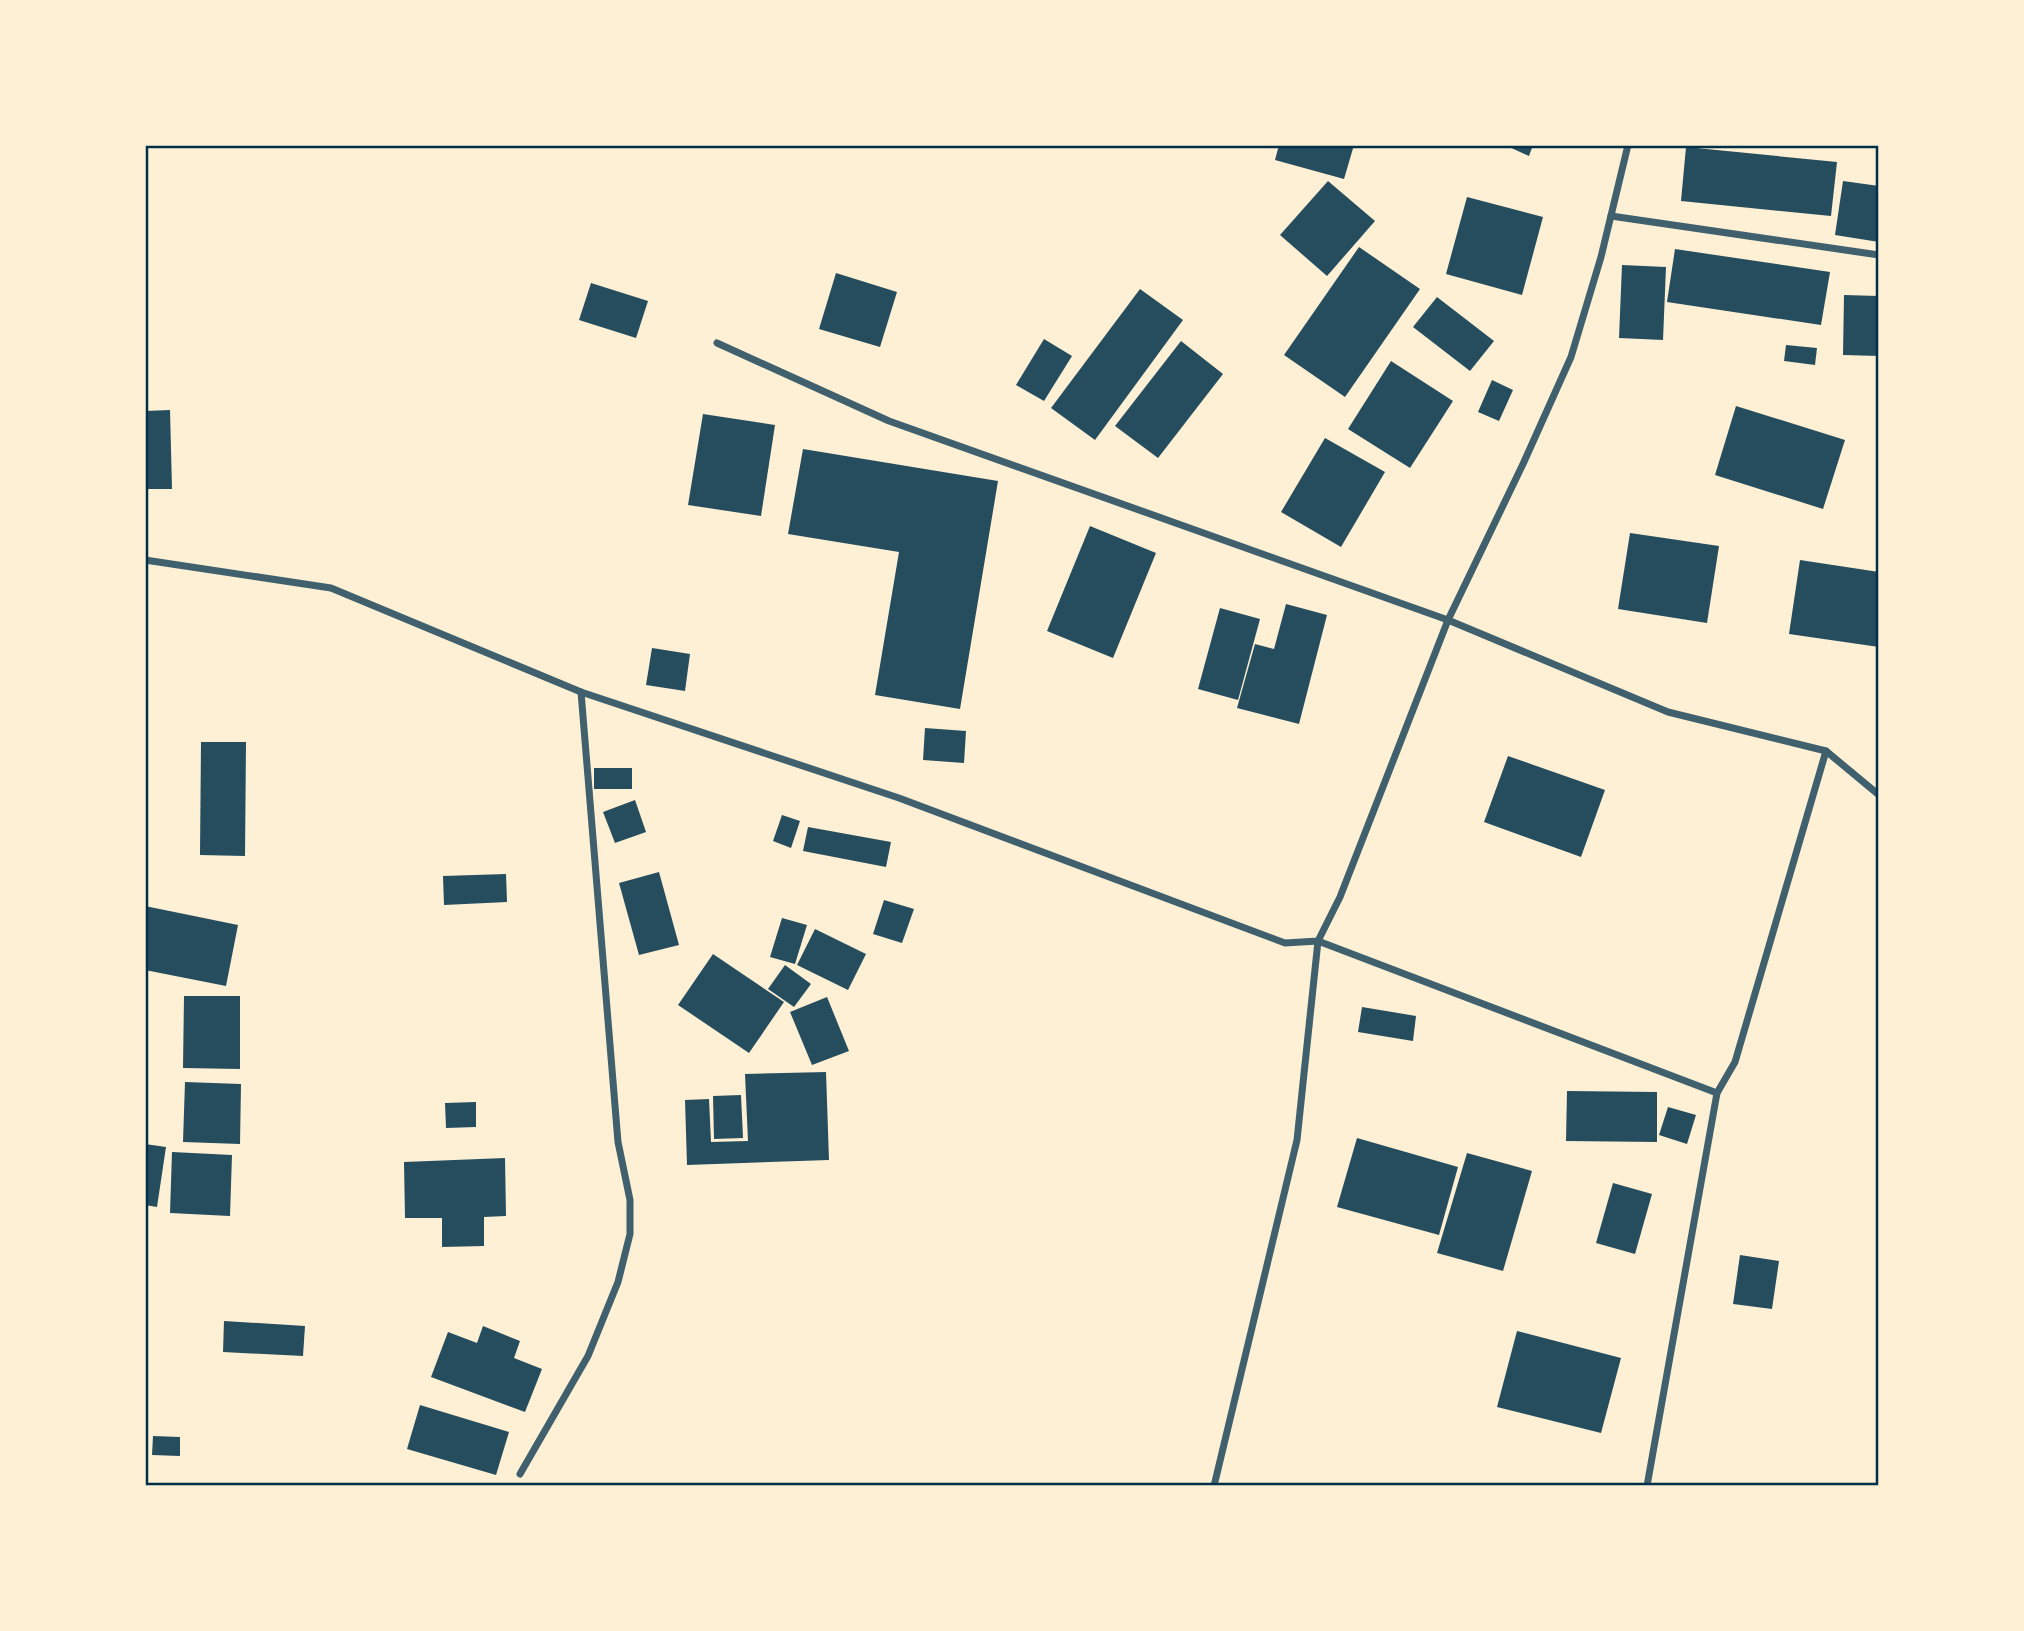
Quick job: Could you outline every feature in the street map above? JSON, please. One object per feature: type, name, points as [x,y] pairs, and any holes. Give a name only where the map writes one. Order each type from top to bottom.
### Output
[{"type":"street","points":[[1214,1486],[1297,1140],[1318,941],[1340,897],[1448,620],[1571,357],[1601,257],[1628,145]]},
{"type":"street","points":[[1611,216],[1879,256]]},
{"type":"street","points":[[716,343],[889,421],[1448,620],[1668,712],[1826,751],[1879,795]]},
{"type":"street","points":[[145,560],[331,588],[581,692],[899,798],[1284,943],[1318,941],[1717,1093]]},
{"type":"street","points":[[520,1474],[588,1356],[618,1282],[630,1234],[630,1200],[618,1142],[581,692]]},
{"type":"street","points":[[1647,1486],[1717,1093],[1735,1062],[1826,751]]},
{"type":"building","points":[[1279,145],[1354,145],[1344,179],[1275,160]]},
{"type":"building","points":[[1505,145],[1533,145],[1529,156]]},
{"type":"building","points":[[1686,147],[1837,162],[1831,216],[1681,201]]},
{"type":"building","points":[[1328,181],[1375,221],[1327,276],[1280,235]]},
{"type":"building","points":[[1843,181],[1879,186],[1879,242],[1835,235]]},
{"type":"building","points":[[1467,197],[1543,217],[1522,295],[1446,274]]},
{"type":"building","points":[[1359,247],[1420,289],[1345,397],[1284,355]]},
{"type":"building","points":[[1675,249],[1830,272],[1821,325],[1667,302]]},
{"type":"building","points":[[1622,265],[1666,267],[1663,340],[1619,338]]},
{"type":"building","points":[[836,273],[897,292],[880,347],[819,329]]},
{"type":"building","points":[[591,283],[648,301],[636,338],[579,320]]},
{"type":"building","points":[[1140,289],[1183,320],[1095,440],[1051,408]]},
{"type":"building","points":[[1844,295],[1879,296],[1879,356],[1843,355]]},
{"type":"building","points":[[1437,297],[1494,341],[1470,371],[1413,327]]},
{"type":"building","points":[[1044,339],[1072,356],[1044,401],[1016,385]]},
{"type":"building","points":[[1181,341],[1223,374],[1158,458],[1115,426]]},
{"type":"building","points":[[1786,345],[1817,348],[1815,365],[1784,361]]},
{"type":"building","points":[[1391,361],[1453,401],[1410,468],[1348,429]]},
{"type":"building","points":[[1492,380],[1513,390],[1499,421],[1478,412]]},
{"type":"building","points":[[1736,406],[1845,440],[1823,509],[1715,475]]},
{"type":"building","points":[[170,410],[172,489],[145,489],[145,411]]},
{"type":"building","points":[[703,414],[775,425],[761,516],[688,505]]},
{"type":"building","points":[[1325,438],[1385,472],[1341,547],[1281,512]]},
{"type":"building","points":[[803,449],[998,481],[960,709],[875,695],[899,552],[788,534]]},
{"type":"building","points":[[1090,526],[1156,553],[1113,658],[1047,631]]},
{"type":"building","points":[[1630,533],[1719,546],[1707,623],[1618,609]]},
{"type":"building","points":[[1800,560],[1879,572],[1879,647],[1789,634]]},
{"type":"building","points":[[1286,604],[1327,615],[1299,724],[1237,708],[1255,644],[1274,649]]},
{"type":"building","points":[[1220,608],[1260,619],[1238,700],[1198,689]]},
{"type":"building","points":[[652,648],[690,654],[685,691],[646,685]]},
{"type":"building","points":[[925,728],[966,731],[964,763],[923,760]]},
{"type":"building","points":[[201,742],[246,742],[245,856],[200,855]]},
{"type":"building","points":[[1508,756],[1605,790],[1581,857],[1484,822]]},
{"type":"building","points":[[594,768],[632,768],[632,789],[594,789]]},
{"type":"building","points":[[635,800],[646,832],[615,843],[603,812]]},
{"type":"building","points":[[782,815],[800,821],[791,848],[773,841]]},
{"type":"building","points":[[808,827],[891,842],[886,867],[803,851]]},
{"type":"building","points":[[659,872],[679,945],[639,955],[619,883]]},
{"type":"building","points":[[506,874],[507,902],[444,905],[443,876]]},
{"type":"building","points":[[884,900],[914,909],[902,943],[873,934]]},
{"type":"building","points":[[145,906],[238,925],[226,986],[145,970]]},
{"type":"building","points":[[782,918],[807,925],[795,964],[770,957]]},
{"type":"building","points":[[815,929],[866,954],[848,990],[797,965]]},
{"type":"building","points":[[713,954],[784,1002],[749,1053],[678,1005]]},
{"type":"building","points":[[785,965],[811,984],[794,1007],[768,989]]},
{"type":"building","points":[[184,996],[240,996],[240,1069],[183,1068]]},
{"type":"building","points":[[827,997],[849,1051],[812,1065],[790,1012]]},
{"type":"building","points":[[1362,1007],[1416,1016],[1413,1041],[1358,1032]]},
{"type":"building","points":[[826,1072],[829,1160],[687,1165],[685,1100],[709,1099],[711,1142],[748,1141],[745,1074]]},
{"type":"building","points":[[185,1082],[241,1084],[240,1144],[183,1142]]},
{"type":"building","points":[[1567,1091],[1657,1092],[1657,1142],[1566,1141]]},
{"type":"building","points":[[741,1095],[743,1138],[714,1139],[713,1096]]},
{"type":"building","points":[[476,1102],[476,1127],[446,1128],[445,1103]]},
{"type":"building","points":[[1668,1107],[1696,1115],[1687,1144],[1659,1135]]},
{"type":"building","points":[[1357,1138],[1458,1167],[1439,1235],[1337,1207]]},
{"type":"building","points":[[145,1144],[166,1147],[157,1207],[145,1205]]},
{"type":"building","points":[[172,1152],[232,1155],[230,1216],[170,1213]]},
{"type":"building","points":[[1467,1153],[1532,1171],[1503,1271],[1437,1253]]},
{"type":"building","points":[[505,1158],[506,1216],[484,1217],[484,1246],[442,1247],[442,1218],[405,1218],[404,1162]]},
{"type":"building","points":[[1613,1183],[1652,1194],[1635,1254],[1596,1243]]},
{"type":"building","points":[[1740,1255],[1779,1261],[1772,1309],[1733,1304]]},
{"type":"building","points":[[224,1321],[305,1326],[303,1356],[223,1352]]},
{"type":"building","points":[[483,1326],[520,1341],[514,1358],[542,1369],[525,1412],[431,1377],[448,1332],[477,1343]]},
{"type":"building","points":[[1517,1331],[1621,1358],[1601,1433],[1497,1407]]},
{"type":"building","points":[[420,1405],[509,1432],[496,1475],[407,1449]]},
{"type":"building","points":[[153,1436],[180,1437],[180,1456],[152,1455]]}]
